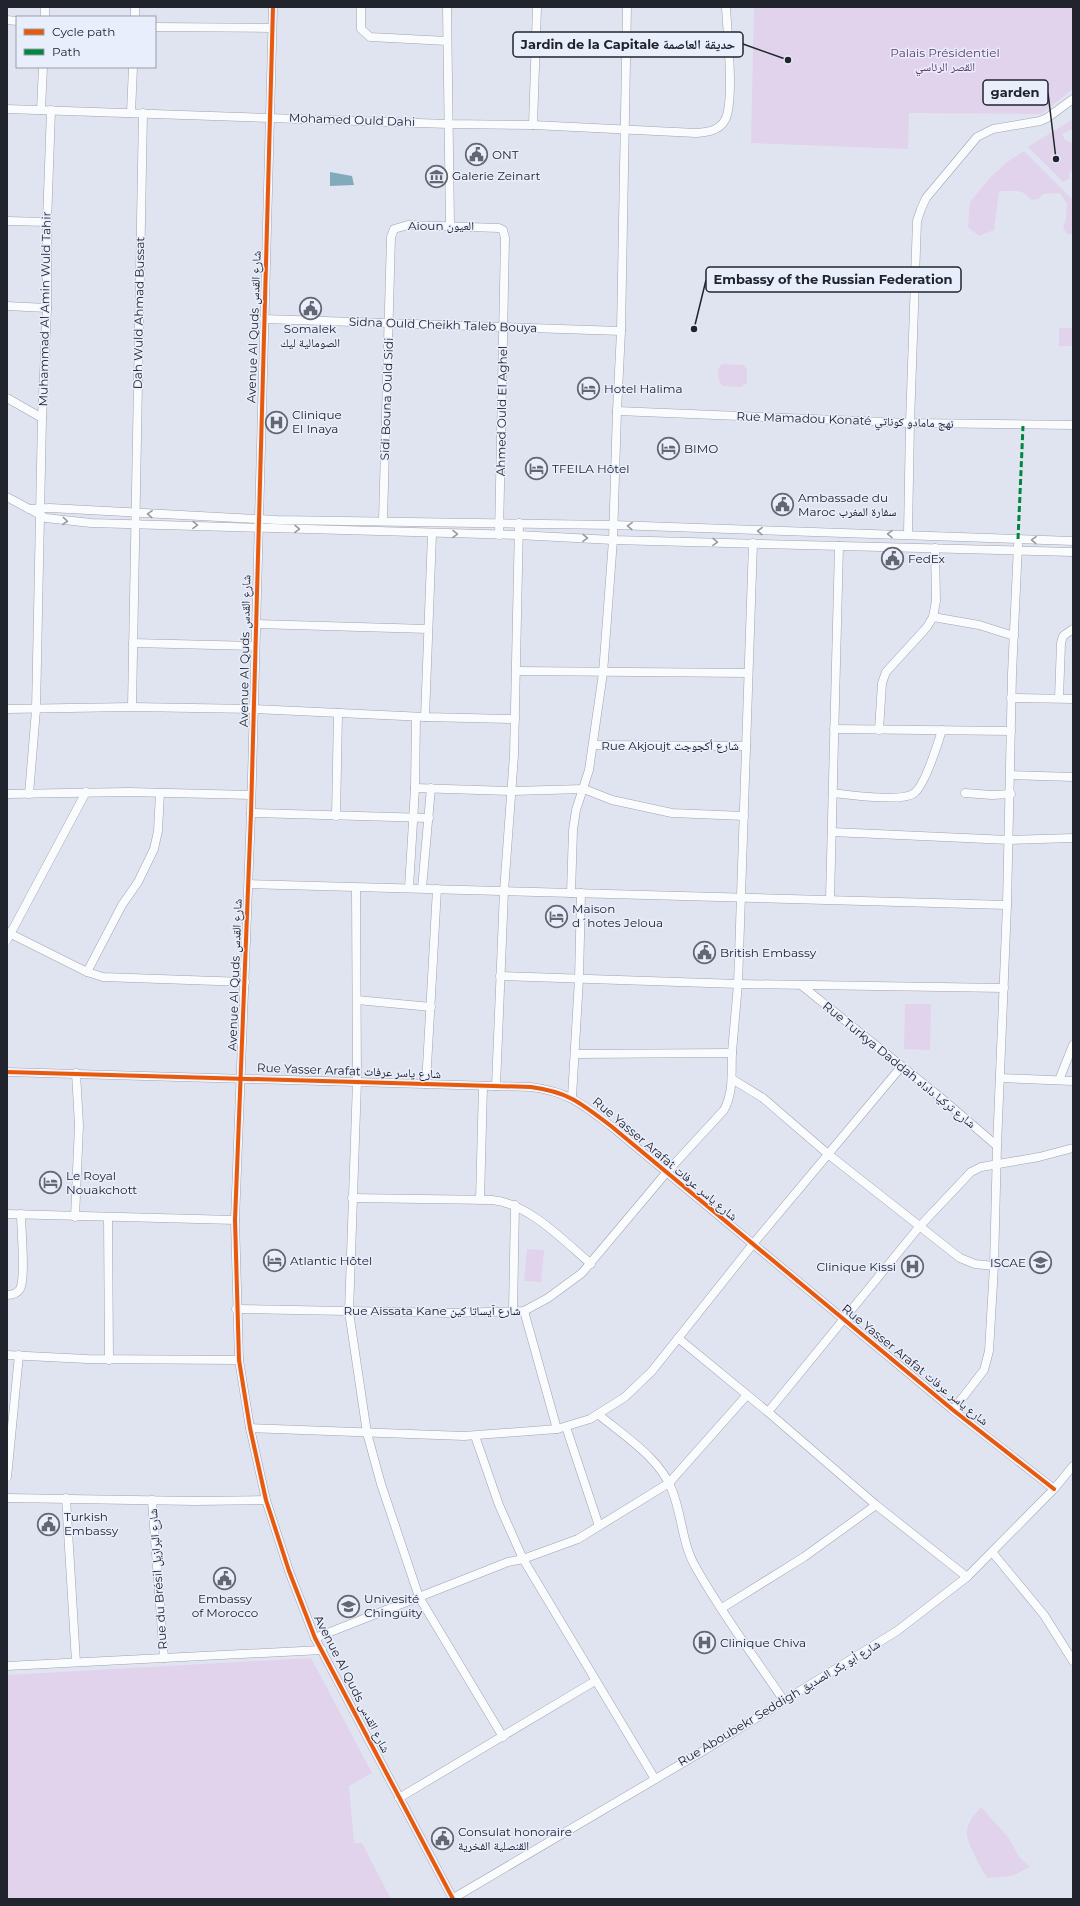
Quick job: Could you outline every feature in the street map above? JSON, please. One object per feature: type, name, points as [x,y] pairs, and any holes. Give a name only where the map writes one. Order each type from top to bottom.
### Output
[{"type":"street","name":"Avenue Al Quds شارع القدس","points":[[273,7],[251,812],[235,1220],[236,1309],[239,1360],[250,1428],[266,1500],[289,1571],[316,1638],[452,1899]]},
{"type":"street","points":[[360,7],[361,29],[370,37],[447,41]]},
{"type":"street","points":[[447,7],[450,225]]},
{"type":"street","points":[[532,124],[537,7]]},
{"type":"street","points":[[571,893],[573,830],[576,810],[584,789],[594,745],[603,673],[614,525],[621,331],[627,7]]},
{"type":"street","name":"Mohamed Ould Dahi","points":[[7,109],[448,124],[532,124],[696,133],[714,131],[725,120],[730,99],[726,7]]},
{"type":"street","points":[[156,27],[272,28]]},
{"type":"street","points":[[41,110],[43,68]]},
{"type":"street","points":[[131,113],[133,68]]},
{"type":"street","points":[[908,534],[917,221],[921,208],[934,187],[977,137],[993,129],[1040,121],[1047,118],[1073,99]]},
{"type":"street","name":"Muhammad Al Amin Wuld Tahir","points":[[29,794],[36,710],[42,418],[47,308],[47,222],[51,110]]},
{"type":"street","name":"Dah Wuld Ahmad Bussat","points":[[132,707],[143,113]]},
{"type":"street","points":[[7,221],[47,222]]},
{"type":"street","name":"Aioun العيون","points":[[394,229],[408,225],[490,227]]},
{"type":"street","name":"Ahmed Ould El Aghel","points":[[490,227],[503,230],[505,238],[505,327],[499,535]]},
{"type":"street","name":"Sidi Bouna Ould Sidi","points":[[383,520],[390,323],[391,236],[394,229]]},
{"type":"street","points":[[7,306],[47,308]]},
{"type":"street","name":"Sidna Ould Cheikh Taleb Bouya","points":[[264,318],[621,331]]},
{"type":"street","points":[[7,398],[42,418]]},
{"type":"street","name":"Rue Mamadou Konaté نهج مامادو كوناتي","points":[[617,411],[910,423],[1023,426],[1073,425]]},
{"type":"street","points":[[7,497],[29,509],[68,521],[432,534],[518,535],[613,540],[1073,552]]},
{"type":"street","points":[[41,512],[135,513],[258,519],[614,525],[752,531],[908,534],[1073,541]]},
{"type":"street","points":[[496,1086],[504,891],[512,791],[517,671],[519,523]]},
{"type":"street","points":[[425,717],[432,534]]},
{"type":"street","points":[[953,1410],[980,1376],[986,1364],[989,1351],[994,1266],[997,1146],[1001,1078],[1011,794],[1011,698],[1018,539]]},
{"type":"street","name":"Rue Aissata Kane شارع آيساتا كين","points":[[236,1309],[349,1312],[524,1311],[562,1289],[591,1264],[666,1173],[724,1110],[730,1098],[738,984],[753,543]]},
{"type":"street","points":[[830,900],[839,546]]},
{"type":"street","points":[[879,730],[882,683],[886,672],[909,649],[933,617],[936,601],[935,548]]},
{"type":"street","points":[[933,617],[979,624],[1014,636]]},
{"type":"street","points":[[256,624],[428,629]]},
{"type":"street","points":[[1059,698],[1061,643],[1063,636],[1073,629]]},
{"type":"street","points":[[133,643],[255,646]]},
{"type":"street","points":[[517,671],[603,673],[748,673]]},
{"type":"street","points":[[1011,698],[1073,699]]},
{"type":"street","points":[[7,710],[132,707],[254,709],[425,717],[515,719]]},
{"type":"street","points":[[336,816],[338,713]]},
{"type":"street","points":[[409,888],[415,788],[416,716]]},
{"type":"street","points":[[834,729],[1011,731]]},
{"type":"street","points":[[833,793],[894,798],[906,797],[914,794],[919,788],[942,730]]},
{"type":"street","name":"Rue Akjoujt شارع أكجوجت","points":[[594,745],[746,746]]},
{"type":"street","points":[[1011,775],[1073,777]]},
{"type":"street","points":[[415,788],[512,791],[584,789],[612,800],[672,813],[744,816]]},
{"type":"street","points":[[422,888],[431,788]]},
{"type":"street","points":[[7,794],[86,792],[251,795]]},
{"type":"street","points":[[86,792],[8,935],[88,972],[103,977],[245,982]]},
{"type":"street","points":[[88,972],[122,905],[138,882],[154,849],[158,831],[160,793]]},
{"type":"street","points":[[965,794],[992,796],[1011,794]]},
{"type":"street","points":[[251,812],[429,818]]},
{"type":"street","points":[[832,832],[1009,840],[1073,838]]},
{"type":"street","points":[[248,884],[1007,905]]},
{"type":"street","points":[[356,888],[357,1082],[349,1312],[367,1433],[381,1484],[419,1597],[502,1737]]},
{"type":"street","points":[[426,1084],[436,889]]},
{"type":"street","points":[[572,1097],[579,979],[581,894]]},
{"type":"street","points":[[500,976],[738,984],[1004,988]]},
{"type":"street","name":"Rue Turkya Daddah شارع تركيا داداه","points":[[801,985],[997,1146]]},
{"type":"street","points":[[357,1000],[431,1007]]},
{"type":"street","points":[[1058,1080],[1073,1045]]},
{"type":"street","points":[[575,1054],[732,1053]]},
{"type":"street","points":[[250,1428],[475,1436],[561,1428],[590,1419],[625,1397],[652,1371],[753,1244],[901,1067]]},
{"type":"street","name":"Rue Yasser Arafat شارع ياسر عرفات","points":[[7,1072],[496,1086],[541,1089],[572,1097],[611,1126],[953,1410],[1054,1489]]},
{"type":"street","points":[[75,1217],[79,1125],[76,1073]]},
{"type":"street","points":[[1001,1078],[1073,1081]]},
{"type":"street","points":[[732,1079],[763,1098],[828,1154],[960,1258],[975,1264],[994,1266]]},
{"type":"street","points":[[480,1200],[483,1086]]},
{"type":"street","points":[[768,1412],[919,1227],[971,1172],[981,1167],[1039,1157],[1073,1148]]},
{"type":"street","points":[[352,1198],[480,1200],[500,1201],[515,1205],[527,1211],[591,1264]]},
{"type":"street","points":[[513,1312],[515,1205]]},
{"type":"street","points":[[7,1214],[75,1217],[235,1220]]},
{"type":"street","points":[[7,1295],[13,1295],[18,1292],[22,1280],[21,1214]]},
{"type":"street","points":[[108,1217],[109,1360]]},
{"type":"street","points":[[524,1311],[561,1428],[599,1526]]},
{"type":"street","points":[[678,1338],[768,1412],[876,1505],[966,1577]]},
{"type":"street","points":[[7,1355],[109,1360],[239,1360]]},
{"type":"street","points":[[7,1477],[10,1419],[19,1355]]},
{"type":"street","points":[[316,1638],[508,1562],[523,1559],[578,1539],[669,1483],[747,1395]]},
{"type":"street","points":[[598,1414],[652,1461],[662,1472],[672,1490],[688,1552],[694,1565],[784,1701]]},
{"type":"street","points":[[475,1436],[494,1493],[523,1559],[655,1779]]},
{"type":"street","name":"Rue Aboubekr Seddigh شارع أبو بكر الصديق","points":[[452,1899],[655,1779],[897,1631],[966,1577],[1054,1489],[1073,1466]]},
{"type":"street","points":[[7,1498],[194,1501],[266,1500]]},
{"type":"street","points":[[66,1498],[76,1662]]},
{"type":"street","name":"Rue du Brésil شارع البرازيل","points":[[152,1500],[164,1658]]},
{"type":"street","points":[[722,1608],[804,1557],[876,1505]]},
{"type":"street","points":[[992,1552],[1044,1615],[1073,1661]]},
{"type":"street","points":[[7,1666],[322,1650]]},
{"type":"street","points":[[399,1798],[595,1681]]},
{"type":"green space","name":"Palais Présidentiel القصر الرئاسي","points":[[754,7],[1073,7],[1073,89],[1041,114],[909,113],[908,149],[751,143]]},
{"type":"green space","points":[[1073,119],[1073,129],[1062,134],[1065,140],[1073,143],[1073,170],[1069,173],[1069,179],[1063,182],[1028,147]]},
{"type":"green space","points":[[1024,151],[1073,200],[1073,234],[1067,234],[1063,227],[1066,219],[1067,204],[1060,193],[1043,194],[1039,199],[1031,200],[1024,193],[999,191],[994,230],[979,236],[968,227],[970,202],[989,179],[1007,162]]},
{"type":"green space","points":[[1059,328],[1073,328],[1073,346],[1059,346]]},
{"type":"green space","points":[[722,364],[743,365],[747,369],[747,383],[741,387],[723,386],[719,381],[718,369]]},
{"type":"green space","points":[[905,1004],[931,1004],[930,1050],[904,1049]]},
{"type":"green space","points":[[527,1249],[544,1250],[541,1282],[524,1281]]},
{"type":"green space","points":[[311,1658],[372,1773],[349,1786],[354,1843],[362,1843],[391,1899],[7,1899],[7,1675]]},
{"type":"green space","points":[[981,1807],[1008,1837],[1019,1857],[1030,1867],[1012,1876],[987,1878],[974,1855],[967,1836],[970,1821]]},
{"type":"water","points":[[330,172],[352,176],[354,185],[330,186]]},
{"type":"marked path","points":[[1018,539],[1023,426]]},
{"type":"cycle path","points":[[273,7],[251,813],[235,1220],[239,1360],[250,1428],[266,1500],[289,1571],[315,1638],[453,1899]]},
{"type":"cycle path","points":[[7,1072],[531,1087],[555,1092],[583,1105],[611,1126],[953,1410],[1054,1489]]},
{"type":"place","name":"Jardin de la Capitale حديقة العاصمة","points":[[788,60]]},
{"type":"place","name":"ONT","points":[[476,155]]},
{"type":"place","name":"garden","points":[[1056,159]]},
{"type":"place","name":"Galerie Zeinart","points":[[437,176]]},
{"type":"place","name":"Somalek الصومالية ليك","points":[[310,308]]},
{"type":"place","name":"Embassy of the Russian Federation","points":[[694,329]]},
{"type":"place","name":"Hotel Halima","points":[[588,389]]},
{"type":"place","name":"Clinique El Inaya","points":[[277,422]]},
{"type":"place","name":"BIMO","points":[[669,449]]},
{"type":"place","name":"TFEILA Hôtel","points":[[537,469]]},
{"type":"place","name":"Ambassade du Maroc سفارة المغرب","points":[[783,505]]},
{"type":"place","name":"FedEx","points":[[892,559]]},
{"type":"place","name":"Maison d´hotes Jeloua","points":[[556,916]]},
{"type":"place","name":"British Embassy","points":[[705,953]]},
{"type":"place","name":"Le Royal Nouakchott","points":[[50,1183]]},
{"type":"place","name":"Atlantic Hôtel","points":[[275,1261]]},
{"type":"place","name":"ISCAE","points":[[1041,1263]]},
{"type":"place","name":"Clinique Kissi","points":[[912,1267]]},
{"type":"place","name":"Turkish Embassy","points":[[48,1524]]},
{"type":"place","name":"Embassy of Morocco","points":[[225,1578]]},
{"type":"place","name":"Univesité Chinguity","points":[[349,1606]]},
{"type":"place","name":"Clinique Chiva","points":[[704,1643]]},
{"type":"place","name":"Consulat honoraire القنصلية الفخرية","points":[[443,1839]]}]
